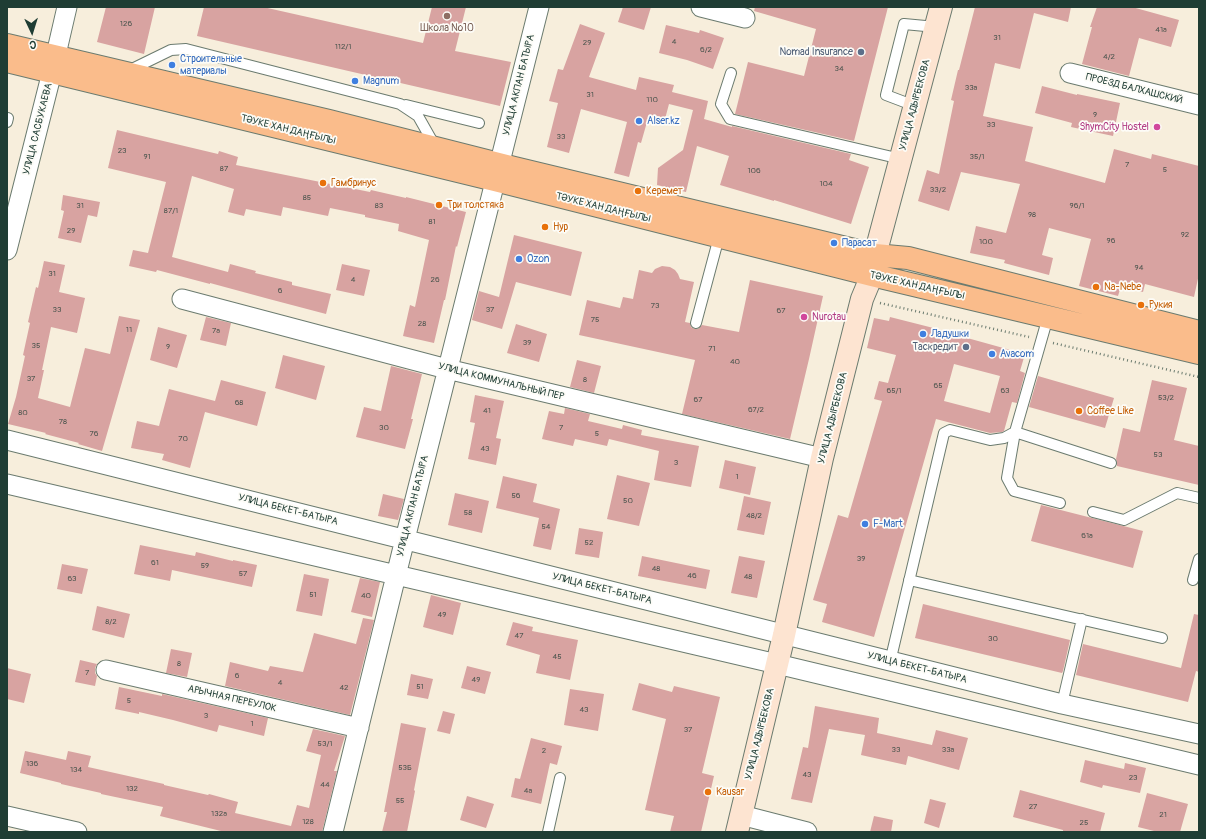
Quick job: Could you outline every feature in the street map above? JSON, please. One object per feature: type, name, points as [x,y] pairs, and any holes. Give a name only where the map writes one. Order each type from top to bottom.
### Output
[{"type":"main road","name":"УЛИЦА АДЫРБЕКОВА","points":[[739,823],[784,635],[822,458],[862,299],[873,265],[939,17]]},
{"type":"main road","name":"ТӘУКЕ ХАН ДАҢҒЫЛЫ","points":[[7,45],[54,64],[873,265],[1048,317],[1199,353]]},
{"type":"main road","name":"ТӘУКЕ ХАН ДАҢҒЫЛЫ","points":[[7,62],[54,64],[125,72],[436,148],[497,172],[719,237],[873,265],[908,258],[1199,332]]},
{"type":"street","name":"УЛИЦА САСБУКАЕВА","points":[[7,250],[13,204],[54,64],[67,7]]},
{"type":"street","name":"УЛИЦА АКПАН БАТЫРА","points":[[333,832],[539,7]]},
{"type":"street","points":[[701,7],[745,18]]},
{"type":"street","name":"ПРОЕЗД БАЛХАШСКИЙ","points":[[1070,73],[1199,105]]},
{"type":"street","name":"УЛИЦА КОММУНАЛЬНЫЙ ПЕР","points":[[182,298],[448,369],[822,458]]},
{"type":"street","name":"УЛИЦА БЕКЕТ-БАТЫРА","points":[[7,440],[890,662],[1062,704],[1199,734]]},
{"type":"street","points":[[7,484],[1199,764]]},
{"type":"street","name":"АРЫЧНАЯ ПЕРЕУЛОК","points":[[106,670],[359,728]]},
{"type":"street","points":[[7,816],[48,829],[77,832]]},
{"type":"street","points":[[739,823],[807,832]]},
{"type":"lane","points":[[915,106],[886,95],[904,24],[939,17]]},
{"type":"lane","points":[[125,72],[171,50],[186,49],[479,123]]},
{"type":"lane","points":[[731,73],[721,104],[730,119],[901,159]]},
{"type":"lane","points":[[400,104],[418,116],[436,148]]},
{"type":"lane","points":[[696,323],[719,237]]},
{"type":"lane","points":[[1048,317],[1015,432],[1007,478],[1014,491],[1060,503]]},
{"type":"lane","points":[[890,662],[944,433],[950,430],[990,440],[1004,438],[1015,432],[1111,463]]},
{"type":"lane","points":[[1093,512],[1124,520],[1178,493],[1199,498]]},
{"type":"lane","points":[[1193,580],[1199,559]]},
{"type":"lane","points":[[909,580],[1162,638]]},
{"type":"lane","points":[[1062,704],[1082,620]]},
{"type":"lane","points":[[548,832],[560,778]]},
{"type":"building","points":[[106,7],[155,7],[144,54],[97,42]]},
{"type":"building","points":[[204,7],[263,7],[423,43],[432,7],[466,7],[455,51],[511,62],[500,106],[197,36]]},
{"type":"building","points":[[623,7],[651,7],[644,30],[618,22]]},
{"type":"building","points":[[755,7],[888,7],[854,141],[735,114],[748,62],[804,76],[816,29],[754,11]]},
{"type":"building","points":[[975,7],[1071,7],[1068,22],[1034,13],[1020,69],[995,63],[983,116],[1033,127],[1025,161],[1105,183],[1114,149],[1151,159],[1152,154],[1199,166],[1199,274],[1194,297],[1145,284],[1143,292],[1121,286],[1118,296],[1079,286],[1091,239],[1049,228],[1042,255],[1053,258],[1049,275],[1004,263],[1005,260],[970,253],[976,226],[1006,233],[1020,184],[961,172],[949,211],[918,201],[927,170],[939,174],[954,101],[951,100]]},
{"type":"building","points":[[1097,7],[1132,7],[1179,20],[1171,47],[1139,38],[1129,76],[1082,64],[1092,27],[1090,27]]},
{"type":"building","points":[[580,24],[605,33],[589,77],[636,90],[639,77],[674,85],[672,92],[708,101],[704,119],[732,127],[851,154],[849,160],[869,167],[851,224],[720,185],[729,156],[697,146],[686,192],[657,185],[658,168],[683,150],[693,110],[669,104],[665,119],[649,115],[641,143],[638,142],[629,177],[614,173],[627,122],[581,109],[569,153],[547,147],[558,103],[549,101],[558,69],[563,70]]},
{"type":"building","points":[[666,25],[699,33],[700,30],[724,38],[713,69],[687,60],[659,53]]},
{"type":"building","points":[[1042,86],[1077,95],[1120,103],[1113,136],[1071,127],[1072,123],[1035,113]]},
{"type":"building","points":[[117,130],[218,154],[219,151],[238,157],[236,165],[370,192],[371,190],[406,197],[466,212],[457,247],[456,246],[445,300],[434,343],[403,336],[410,305],[415,307],[429,240],[398,231],[399,224],[365,217],[365,215],[330,208],[328,216],[283,207],[281,216],[246,209],[244,216],[228,212],[234,189],[192,176],[172,257],[228,272],[230,264],[256,271],[255,273],[292,282],[292,285],[331,294],[326,314],[157,270],[156,272],[129,266],[133,250],[148,253],[166,182],[108,168]]},
{"type":"building","points":[[63,195],[100,202],[97,217],[88,215],[81,243],[58,238],[64,211],[61,210]]},
{"type":"building","points":[[514,235],[582,252],[571,296],[516,282],[502,329],[472,320],[479,291],[499,297]]},
{"type":"building","points":[[44,261],[65,265],[59,292],[85,298],[77,333],[51,327],[38,398],[70,407],[85,348],[110,354],[119,316],[140,320],[102,451],[45,434],[46,433],[8,424],[16,397],[25,356],[23,355],[30,323],[28,322]]},
{"type":"building","points":[[342,264],[370,270],[364,296],[336,290]]},
{"type":"building","points":[[662,266],[670,267],[675,270],[680,279],[694,282],[685,322],[690,323],[691,327],[695,329],[698,329],[702,325],[739,332],[750,280],[823,296],[790,439],[682,414],[695,360],[579,335],[587,300],[620,308],[623,297],[633,299],[639,270],[652,273],[655,269]]},
{"type":"building","points":[[206,317],[231,323],[226,346],[200,340]]},
{"type":"building","points":[[890,317],[961,335],[960,336],[1025,354],[1020,371],[1025,373],[1017,403],[1012,402],[1004,431],[990,433],[936,419],[874,637],[822,622],[827,604],[813,600],[838,515],[848,518],[882,401],[874,399],[879,381],[888,383],[896,355],[867,348],[874,318],[889,321]],"holes":[[[954,364],[1000,376],[990,413],[944,401]]]},
{"type":"building","points":[[516,324],[547,334],[539,362],[507,353]]},
{"type":"building","points":[[158,327],[187,335],[177,368],[150,360]]},
{"type":"building","points":[[283,355],[325,366],[316,400],[275,388]]},
{"type":"building","points":[[577,360],[601,366],[594,393],[570,387]]},
{"type":"building","points":[[391,366],[422,374],[405,449],[356,437],[364,407],[381,411]]},
{"type":"building","points":[[1038,376],[1114,398],[1105,428],[1029,407]]},
{"type":"building","points":[[221,380],[266,392],[257,426],[205,412],[190,468],[162,460],[164,454],[131,448],[137,421],[159,426],[169,389],[215,401]]},
{"type":"building","points":[[1152,380],[1187,388],[1174,440],[1199,446],[1199,485],[1117,466],[1116,459],[1123,428],[1140,432]]},
{"type":"building","points":[[475,395],[504,401],[496,438],[501,439],[496,465],[468,459],[475,423],[470,422]]},
{"type":"building","points":[[565,408],[590,414],[588,421],[622,429],[623,425],[642,430],[641,435],[699,446],[691,487],[654,480],[659,451],[609,439],[607,446],[575,439],[573,446],[542,439],[549,411],[564,414]]},
{"type":"building","points":[[725,460],[756,467],[750,495],[719,488]]},
{"type":"building","points":[[617,475],[650,483],[639,526],[607,519]]},
{"type":"building","points":[[503,476],[537,484],[533,502],[560,509],[551,550],[533,546],[539,518],[496,508]]},
{"type":"building","points":[[455,493],[489,501],[482,533],[448,525]]},
{"type":"building","points":[[383,494],[404,499],[398,520],[378,516]]},
{"type":"building","points":[[744,496],[771,502],[764,535],[737,530]]},
{"type":"building","points":[[1041,505],[1143,531],[1133,568],[1031,541]]},
{"type":"building","points":[[579,528],[603,532],[599,558],[575,554]]},
{"type":"building","points":[[140,545],[195,556],[196,552],[257,565],[252,587],[172,570],[170,581],[134,574]]},
{"type":"building","points":[[642,556],[710,570],[706,589],[638,576]]},
{"type":"building","points":[[739,556],[765,561],[757,598],[731,593]]},
{"type":"building","points":[[62,564],[88,569],[82,594],[57,589]]},
{"type":"building","points":[[304,574],[329,579],[322,616],[296,611]]},
{"type":"building","points":[[360,578],[380,582],[372,617],[351,612]]},
{"type":"building","points":[[431,595],[461,603],[453,635],[423,627]]},
{"type":"building","points":[[923,604],[1070,640],[1063,671],[1062,673],[915,638]]},
{"type":"building","points":[[97,606],[130,614],[124,638],[92,630]]},
{"type":"building","points":[[1194,614],[1199,615],[1199,672],[1196,671],[1188,702],[1076,675],[1083,644],[1181,668]]},
{"type":"building","points":[[363,618],[374,620],[350,715],[225,686],[230,662],[268,671],[270,666],[303,672],[314,633],[356,644]]},
{"type":"building","points":[[513,622],[533,627],[532,631],[578,640],[570,680],[536,673],[540,655],[506,645]]},
{"type":"building","points":[[171,649],[192,653],[187,677],[166,673]]},
{"type":"building","points":[[80,660],[97,664],[95,668],[95,673],[97,676],[95,686],[75,682]]},
{"type":"building","points":[[467,666],[491,672],[485,694],[461,688]]},
{"type":"building","points":[[7,668],[31,674],[24,703],[7,699]]},
{"type":"building","points":[[411,674],[433,679],[428,699],[407,695]]},
{"type":"building","points":[[639,683],[672,692],[674,686],[720,697],[702,773],[714,776],[701,832],[670,832],[674,816],[645,810],[666,719],[632,710]]},
{"type":"building","points":[[119,687],[162,696],[162,694],[268,718],[264,736],[219,725],[217,732],[139,712],[139,714],[115,709]]},
{"type":"building","points":[[570,689],[604,694],[598,731],[564,725]]},
{"type":"building","points":[[815,706],[879,718],[877,733],[932,745],[936,730],[968,738],[959,770],[908,756],[906,765],[861,755],[865,735],[829,729],[812,803],[791,799],[803,747],[808,748]]},
{"type":"building","points":[[443,711],[455,714],[450,734],[437,731]]},
{"type":"building","points":[[401,723],[426,728],[407,832],[382,832],[387,812],[384,812]]},
{"type":"building","points":[[313,729],[345,736],[334,771],[337,771],[322,832],[225,832],[160,816],[163,807],[101,794],[20,773],[25,751],[66,760],[68,751],[91,756],[88,767],[209,794],[238,802],[235,813],[291,826],[297,805],[309,808],[321,755],[306,751]]},
{"type":"building","points":[[531,738],[562,746],[557,765],[550,763],[541,804],[511,797],[515,778],[520,779]]},
{"type":"building","points":[[1085,760],[1124,769],[1125,763],[1146,768],[1140,793],[1103,785],[1102,788],[1080,782]]},
{"type":"building","points":[[1020,790],[1105,813],[1100,832],[1063,832],[1063,830],[1013,817]]},
{"type":"building","points":[[1147,793],[1188,804],[1180,832],[1158,832],[1138,827]]},
{"type":"building","points":[[467,796],[494,804],[486,828],[460,820]]},
{"type":"building","points":[[930,799],[946,803],[939,828],[924,823]]},
{"type":"building","points":[[874,816],[893,820],[891,832],[870,832]]},
{"type":"place","name":"Школа №10","points":[[447,16]]},
{"type":"place","name":"Nomad Insurance","points":[[861,52]]},
{"type":"place","name":"Строительные материалы","points":[[172,65]]},
{"type":"place","name":"Magnum","points":[[355,81]]},
{"type":"place","name":"Alser.kz","points":[[639,121]]},
{"type":"place","name":"ShymCity Hostel","points":[[1157,127]]},
{"type":"place","name":"Гамбринус","points":[[323,183]]},
{"type":"place","name":"Керемет","points":[[638,191]]},
{"type":"place","name":"Три толстяка","points":[[439,205]]},
{"type":"place","name":"Нур","points":[[545,227]]},
{"type":"place","name":"Парасат","points":[[834,243]]},
{"type":"place","name":"Ozon","points":[[519,259]]},
{"type":"place","name":"Na-Nebe","points":[[1096,287]]},
{"type":"place","name":"Рукия","points":[[1141,305]]},
{"type":"place","name":"Nurotau","points":[[804,317]]},
{"type":"place","name":"Ладушки","points":[[923,334]]},
{"type":"place","name":"Таскредит","points":[[966,347]]},
{"type":"place","name":"Avacom","points":[[992,354]]},
{"type":"place","name":"Coffee Like","points":[[1079,411]]},
{"type":"place","name":"F-Mart","points":[[865,524]]},
{"type":"place","name":"Kausar","points":[[708,792]]}]
